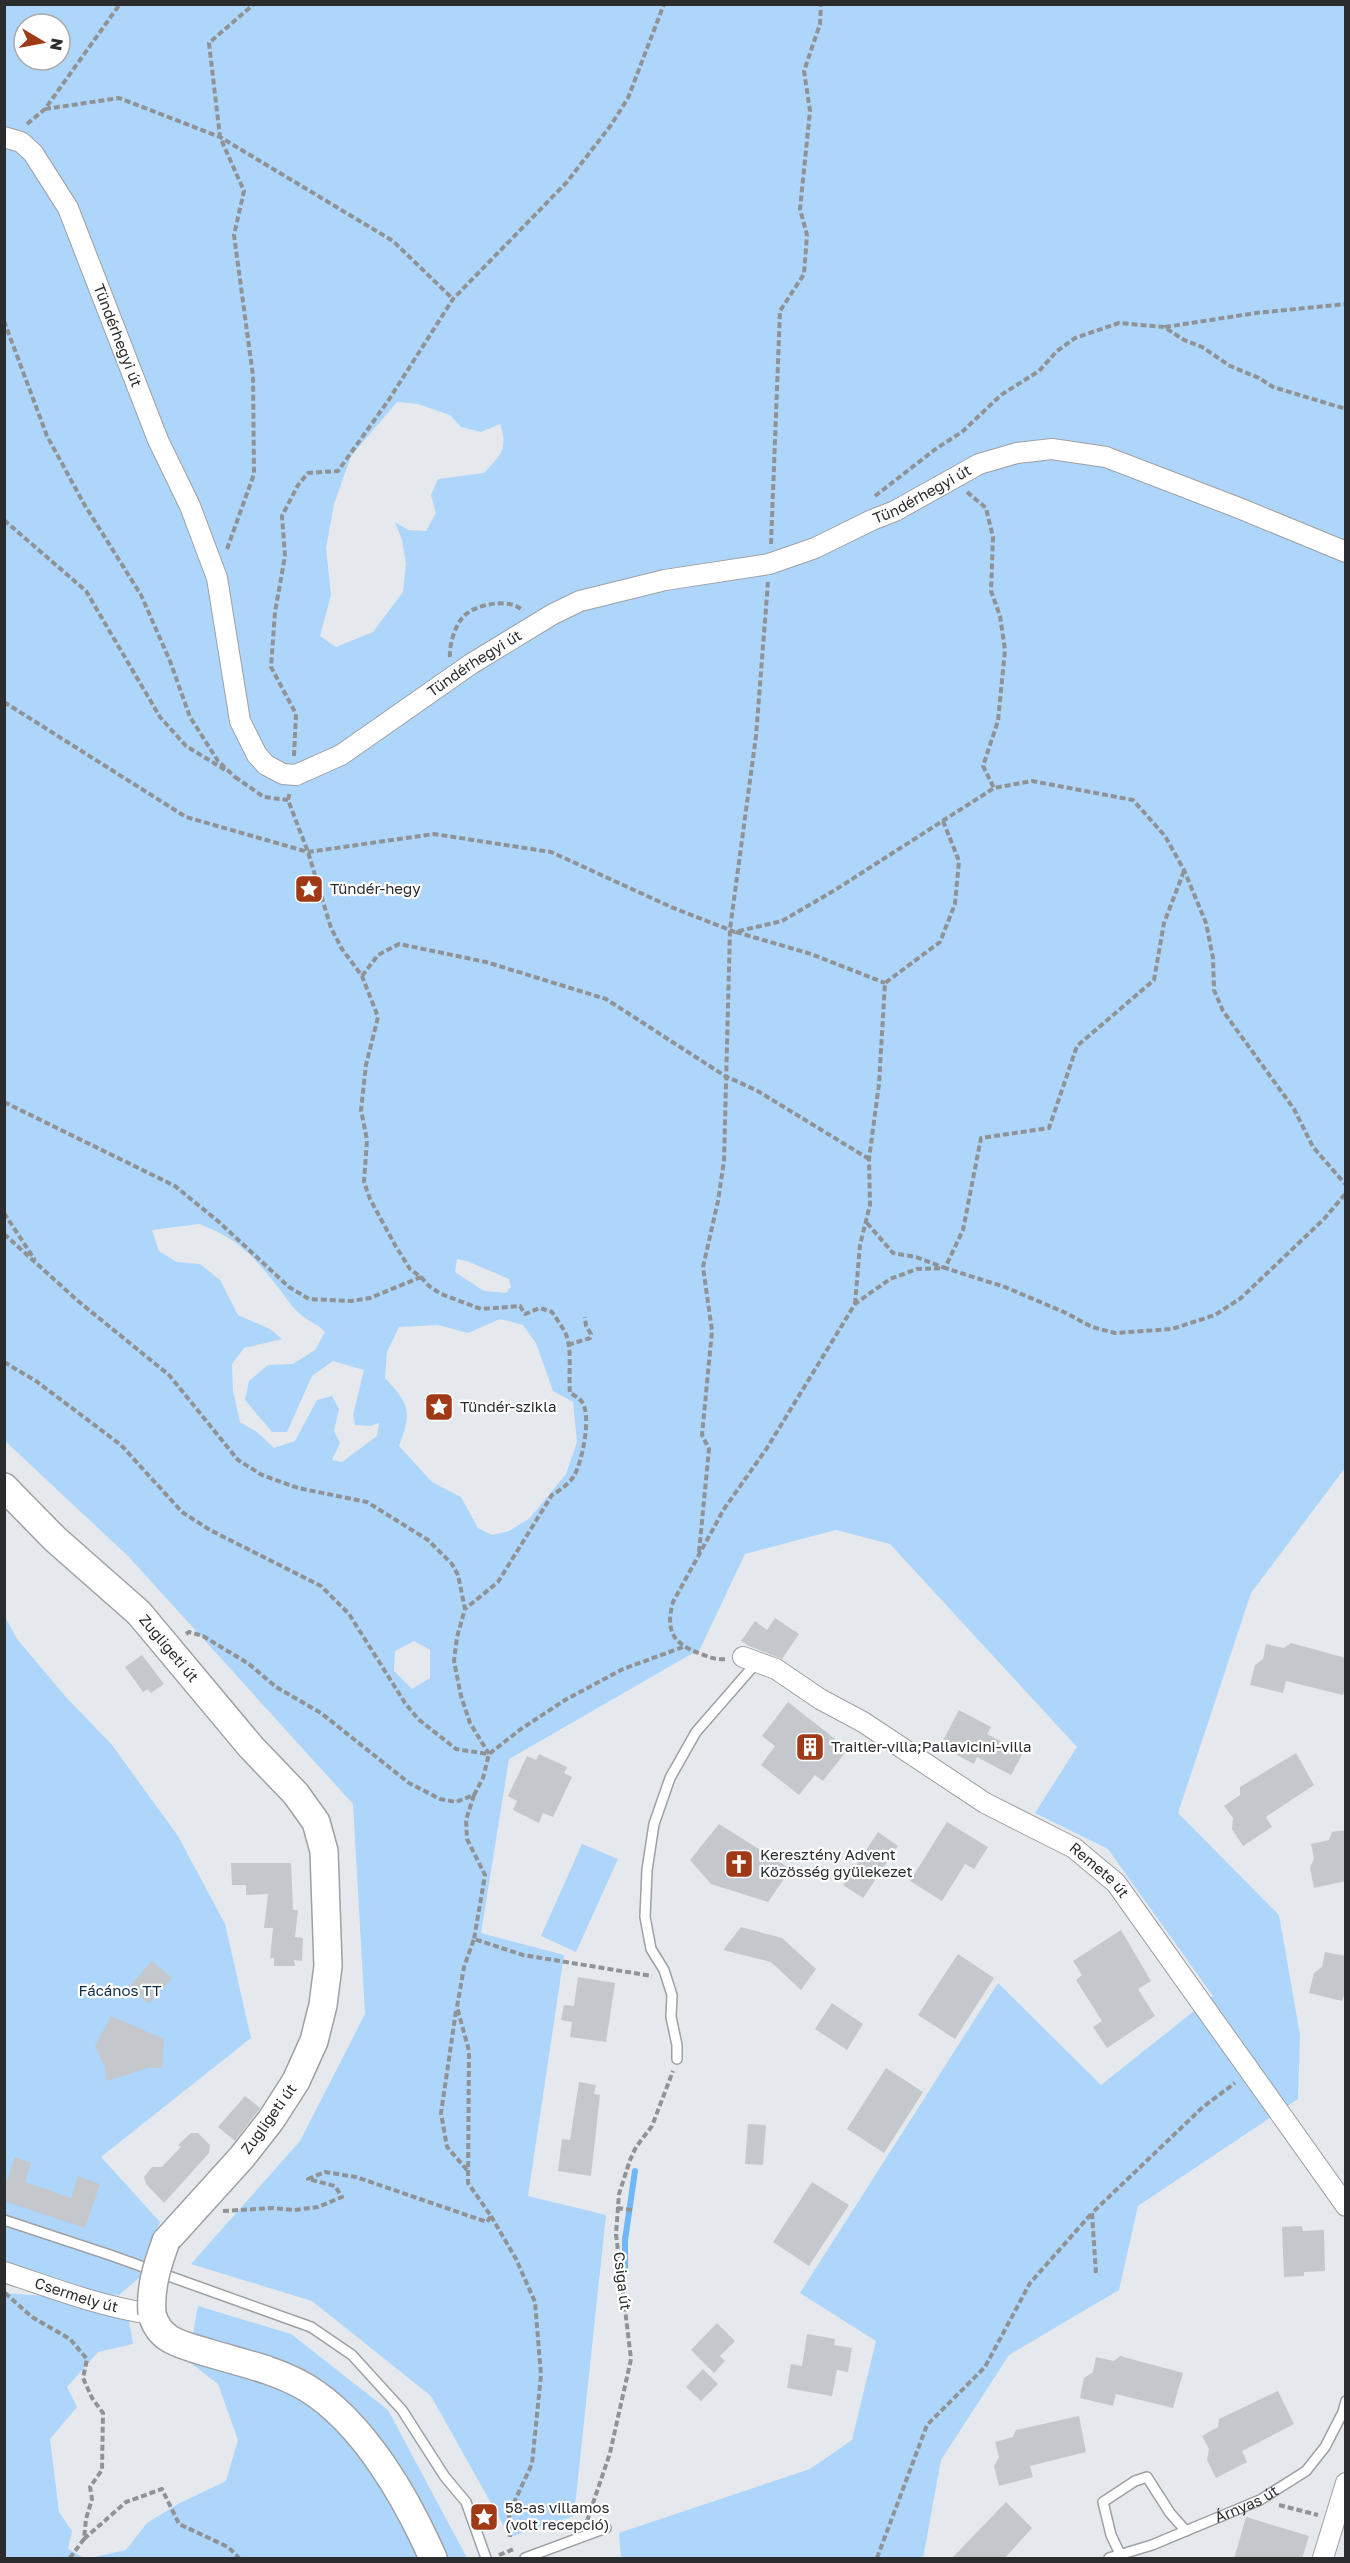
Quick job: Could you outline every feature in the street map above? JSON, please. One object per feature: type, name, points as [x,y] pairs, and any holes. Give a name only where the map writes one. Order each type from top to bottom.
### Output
[{"type":"street","name":"Tündérhegyi út","points":[[4,137],[21,142],[33,153],[68,208],[158,440],[190,506],[217,578],[240,721],[249,742],[266,765],[283,774],[296,775],[341,755],[457,674],[536,624],[579,601],[665,580],[769,564],[832,540],[872,519],[895,512],[980,464],[1017,453],[1052,449],[1106,457],[1346,552]]},
{"type":"street","name":"Zugligeti út","points":[[4,1487],[55,1539],[139,1613],[251,1747],[297,1794],[316,1822],[324,1851],[328,1966],[323,2005],[314,2041],[297,2081],[271,2120],[242,2157],[166,2241],[156,2269],[151,2293],[152,2314]]},
{"type":"street","name":"Remete út","points":[[750,1659],[776,1669],[820,1699],[863,1722],[985,1803],[1074,1848],[1116,1883],[1346,2206]]},
{"type":"street","name":"Csermely út","points":[[4,2272],[81,2298],[129,2311],[152,2314]]},
{"type":"street","points":[[152,2314],[159,2330],[169,2338],[184,2345],[279,2374],[308,2389],[338,2413],[389,2476],[413,2513],[433,2559]]},
{"type":"street","points":[[1323,2559],[1346,2483]]},
{"type":"lane","points":[[677,2059],[669,1979],[651,1949],[645,1917],[647,1870],[654,1824],[670,1779],[696,1732],[750,1659]]},
{"type":"lane","points":[[4,2220],[110,2254],[311,2327],[352,2355],[402,2410],[445,2477],[466,2502],[488,2559]]},
{"type":"lane","name":"Árnyas út","points":[[1109,2559],[1152,2545],[1260,2500],[1306,2471],[1325,2447],[1343,2412],[1346,2401]]},
{"type":"lane","points":[[1120,2554],[1111,2535],[1103,2502],[1135,2481],[1147,2477],[1170,2513],[1186,2531]]},
{"type":"lane","points":[[525,2559],[606,2528]]},
{"type":"path","points":[[24,125],[32,122],[45,109],[120,4]]},
{"type":"path","points":[[217,578],[254,474],[253,376],[234,235],[244,191],[220,137],[209,43],[254,4]]},
{"type":"path","points":[[294,744],[296,714],[271,667],[275,612],[285,556],[282,516],[298,485],[308,473],[338,471],[388,401],[453,299],[567,182],[611,126],[628,98],[664,4]]},
{"type":"path","points":[[699,1552],[709,1449],[702,1435],[712,1331],[703,1267],[718,1201],[724,1161],[725,1076],[733,931],[756,736],[773,509],[780,311],[804,274],[807,235],[800,209],[810,111],[804,71],[819,24],[821,4]]},
{"type":"path","points":[[45,109],[119,98],[220,137],[393,241],[453,299]]},
{"type":"path","points":[[871,500],[937,448],[962,432],[1001,395],[1039,371],[1057,351],[1075,338],[1119,323],[1164,327],[1256,313],[1346,304]]},
{"type":"path","points":[[4,321],[47,436],[84,504],[141,595],[170,661],[190,717],[218,761],[236,778]]},
{"type":"path","points":[[1164,327],[1184,340],[1202,347],[1230,366],[1259,378],[1273,387],[1346,409]]},
{"type":"path","points":[[953,480],[986,508],[993,537],[991,591],[1000,616],[1005,650],[998,721],[983,766],[994,788]]},
{"type":"path","points":[[4,520],[86,591],[160,717],[186,746],[264,797],[288,800]]},
{"type":"path","points":[[457,674],[449,655],[452,639],[463,616],[492,602],[519,606],[536,624]]},
{"type":"path","points":[[4,702],[186,818],[308,852],[434,834],[551,852],[671,908],[733,931],[811,954],[885,983]]},
{"type":"path","points":[[296,775],[288,800],[308,852],[331,928],[342,949],[362,976],[378,1017],[366,1065],[361,1110],[367,1140],[364,1182],[370,1200],[410,1269],[441,1294],[481,1309],[520,1306],[525,1314],[540,1308],[552,1312],[565,1333],[568,1345],[570,1393],[582,1402],[588,1426],[574,1476],[563,1488],[552,1495],[498,1582],[465,1608]]},
{"type":"path","points":[[733,931],[782,921],[835,890],[994,788],[1032,780],[1133,800],[1165,836],[1184,870],[1206,923],[1213,958],[1214,990],[1223,1011],[1287,1099],[1313,1147],[1346,1185]]},
{"type":"path","points":[[855,1304],[860,1245],[870,1205],[868,1160],[879,1084],[885,983],[940,942],[955,904],[959,861],[943,821]]},
{"type":"path","points":[[945,1268],[963,1230],[981,1138],[1048,1128],[1077,1046],[1154,980],[1164,923],[1184,870]]},
{"type":"path","points":[[362,976],[378,955],[399,944],[486,962],[606,999],[725,1076],[756,1090],[868,1160]]},
{"type":"path","points":[[4,1102],[176,1186],[219,1222],[289,1287],[309,1299],[351,1301],[369,1298],[421,1277]]},
{"type":"path","points":[[867,1223],[893,1253],[916,1257],[1005,1287],[1066,1313],[1092,1327],[1115,1332],[1172,1329],[1215,1315],[1241,1298],[1324,1219],[1346,1193]]},
{"type":"path","points":[[4,1213],[37,1263]]},
{"type":"path","points":[[4,1234],[78,1301],[169,1375],[238,1460],[262,1475],[298,1488],[367,1502],[428,1540],[452,1564],[459,1575],[465,1608],[457,1637],[454,1662],[470,1723],[489,1754]]},
{"type":"path","points":[[750,1659],[717,1660],[683,1647],[672,1634],[669,1618],[673,1602],[724,1509],[772,1440],[855,1304],[890,1279],[917,1269],[945,1268]]},
{"type":"path","points":[[568,1345],[590,1338],[591,1334],[586,1326],[585,1317]]},
{"type":"path","points":[[4,1362],[36,1381],[121,1446],[182,1512],[210,1530],[321,1586],[349,1614],[405,1703],[418,1719],[456,1749],[489,1754]]},
{"type":"path","points":[[182,1636],[189,1632],[203,1636],[249,1664],[276,1687],[321,1713],[409,1783],[440,1799],[456,1803],[474,1795]]},
{"type":"path","points":[[468,2171],[447,2146],[441,2113],[464,1967],[474,1939],[485,1875],[467,1839],[466,1820],[474,1795],[483,1778],[489,1754],[565,1700],[624,1669],[683,1647]]},
{"type":"path","points":[[474,1939],[523,1954],[669,1979]]},
{"type":"path","points":[[457,2007],[469,2051],[468,2183],[491,2216],[516,2259],[535,2302],[541,2374],[532,2464],[509,2513],[510,2538]]},
{"type":"path","name":"Csiga út","points":[[587,2523],[610,2453],[631,2359],[616,2234],[617,2208],[623,2178],[630,2160],[636,2147],[652,2126],[677,2059]]},
{"type":"path","points":[[877,2559],[927,2425],[985,2367],[1030,2283],[1092,2213],[1203,2107],[1250,2072]]},
{"type":"path","points":[[195,2208],[226,2211],[273,2208],[294,2210],[318,2207],[342,2197],[335,2187],[308,2179],[325,2172],[386,2185],[433,2205],[487,2222],[491,2216]]},
{"type":"path","points":[[617,2208],[633,2210]]},
{"type":"path","points":[[1092,2213],[1096,2273]]},
{"type":"path","points":[[4,2293],[32,2317],[69,2339],[87,2359],[83,2378],[103,2413],[102,2470],[90,2487],[92,2499],[86,2519],[84,2539]]},
{"type":"path","points":[[70,2559],[84,2539],[126,2502],[162,2488],[180,2523],[228,2547],[239,2559]]},
{"type":"path","points":[[1260,2500],[1310,2514]]},
{"type":"path","points":[[488,2559],[522,2547]]},
{"type":"green space","points":[[4,5],[1345,5],[1345,1468],[1251,1593],[1178,1813],[1279,1915],[1300,2035],[1298,2099],[1138,2206],[1119,2290],[1009,2355],[941,2460],[923,2558],[621,2558],[619,2533],[810,2469],[852,2440],[876,2341],[800,2293],[998,1983],[1101,2085],[1213,1996],[1108,1849],[1035,1813],[1077,1747],[890,1544],[836,1530],[745,1554],[700,1649],[509,1759],[481,1933],[564,1955],[528,2196],[606,2215],[574,2516],[510,2537],[431,2396],[312,2301],[191,2264],[300,2141],[365,2014],[353,1804],[128,1556],[5,1441]],"holes":[[[397,402],[418,404],[450,415],[461,427],[481,432],[500,424],[504,440],[495,462],[484,473],[438,479],[431,495],[436,513],[426,531],[408,530],[395,522],[402,540],[406,564],[403,592],[373,632],[336,647],[320,636],[331,595],[326,548],[334,504],[351,456]],[[199,1224],[225,1236],[244,1249],[296,1310],[325,1332],[315,1350],[293,1364],[268,1365],[249,1381],[245,1400],[272,1432],[287,1432],[312,1376],[333,1361],[364,1370],[353,1415],[355,1425],[370,1426],[379,1423],[377,1436],[342,1462],[332,1460],[340,1443],[334,1431],[339,1409],[332,1396],[317,1400],[295,1441],[274,1448],[257,1432],[240,1422],[233,1391],[232,1364],[244,1348],[282,1339],[270,1329],[238,1315],[220,1280],[200,1264],[177,1262],[159,1251],[152,1230]],[[457,1259],[467,1261],[509,1279],[511,1287],[506,1293],[484,1291],[455,1272]],[[500,1319],[523,1325],[536,1343],[553,1391],[573,1402],[577,1442],[566,1474],[530,1518],[509,1531],[492,1535],[478,1528],[461,1497],[432,1482],[399,1446],[406,1424],[406,1409],[400,1395],[385,1378],[387,1352],[399,1327],[438,1325],[468,1333]],[[414,1641],[430,1650],[430,1678],[412,1689],[394,1671],[395,1651]]]},
{"type":"green space","name":"Fácános TT","points":[[4,1615],[17,1639],[65,1696],[112,1745],[178,1836],[225,1924],[251,2038],[101,2157],[160,2222],[144,2259],[140,2277],[119,2295],[75,2287],[5,2261]]},
{"type":"green space","points":[[582,1844],[618,1859],[576,1952],[541,1936]]},
{"type":"green space","points":[[4,2293],[44,2296],[129,2321],[133,2344],[98,2352],[67,2387],[77,2407],[50,2439],[59,2512],[72,2531],[68,2549],[84,2558],[5,2558]]},
{"type":"green space","points":[[198,2306],[291,2334],[388,2410],[467,2558],[90,2558],[126,2550],[147,2523],[178,2504],[226,2481],[238,2440],[218,2384],[188,2361]]},
{"type":"building","points":[[775,1618],[799,1634],[782,1659],[741,1641],[755,1621],[767,1630]]},
{"type":"building","points":[[1291,1643],[1346,1658],[1346,1687],[1343,1695],[1286,1681],[1283,1693],[1250,1685],[1255,1665],[1263,1659],[1266,1644],[1284,1648]]},
{"type":"building","points":[[142,1655],[164,1684],[151,1693],[148,1689],[143,1692],[125,1667]]},
{"type":"building","name":"Traitler-villa;Pallavicini-villa","points":[[788,1702],[848,1749],[823,1781],[815,1775],[799,1795],[761,1765],[775,1746],[762,1736]]},
{"type":"building","points":[[959,1710],[991,1727],[987,1734],[1023,1753],[1011,1775],[977,1757],[974,1764],[940,1746]]},
{"type":"building","points":[[1296,1753],[1314,1785],[1266,1817],[1272,1827],[1243,1846],[1232,1829],[1233,1818],[1224,1806],[1240,1795],[1240,1787]]},
{"type":"building","points":[[539,1754],[567,1767],[564,1773],[572,1777],[553,1817],[543,1813],[539,1823],[513,1810],[517,1801],[508,1796],[527,1756],[536,1760]]},
{"type":"building","points":[[947,1822],[988,1847],[974,1869],[965,1864],[942,1901],[910,1881]]},
{"type":"building","name":"Keresztény Advent Közösség gyülekezet","points":[[719,1824],[791,1869],[768,1902],[711,1884],[690,1860]]},
{"type":"building","points":[[1346,1830],[1346,1881],[1314,1888],[1310,1868],[1314,1859],[1311,1844],[1329,1840],[1332,1832]]},
{"type":"building","points":[[878,1832],[898,1846],[863,1898],[843,1885]]},
{"type":"building","points":[[231,1863],[291,1863],[293,1910],[298,1910],[295,1937],[303,1938],[302,1961],[294,1960],[295,1966],[274,1966],[274,1958],[270,1958],[273,1928],[264,1928],[268,1894],[246,1895],[246,1885],[232,1885]]},
{"type":"building","points":[[741,1927],[782,1938],[816,1969],[801,1990],[771,1962],[723,1950]]},
{"type":"building","points":[[1121,1930],[1151,1981],[1138,1989],[1155,2016],[1107,2048],[1093,2027],[1102,2021],[1076,1980],[1082,1975],[1073,1961]]},
{"type":"building","points":[[1325,1952],[1346,1956],[1346,1990],[1342,2001],[1309,1993],[1314,1973],[1322,1967]]},
{"type":"building","points":[[958,1954],[994,1978],[955,2039],[918,2015]]},
{"type":"building","points":[[152,1961],[172,1978],[149,2004],[129,1987]]},
{"type":"building","points":[[578,1977],[615,1983],[606,2042],[570,2037],[572,2022],[561,2020],[564,2005],[574,2006]]},
{"type":"building","points":[[832,2003],[863,2024],[847,2050],[815,2029]]},
{"type":"building","points":[[111,2016],[164,2039],[162,2068],[148,2068],[106,2081],[105,2067],[95,2046]]},
{"type":"building","points":[[886,2068],[923,2092],[884,2153],[847,2129]]},
{"type":"building","points":[[579,2082],[596,2085],[594,2094],[600,2095],[591,2176],[558,2171],[562,2139],[570,2140]]},
{"type":"building","points":[[245,2096],[260,2108],[235,2141],[218,2127]]},
{"type":"building","points":[[748,2124],[766,2125],[763,2165],[745,2164]]},
{"type":"building","points":[[191,2133],[198,2133],[210,2145],[209,2153],[164,2203],[146,2184],[144,2177],[152,2167],[162,2167],[181,2147],[178,2145]]},
{"type":"building","points":[[15,2157],[31,2163],[25,2182],[71,2198],[78,2176],[100,2184],[85,2228],[4,2201],[4,2189]]},
{"type":"building","points":[[812,2182],[849,2205],[809,2266],[773,2242]]},
{"type":"building","points":[[1302,2226],[1303,2231],[1324,2230],[1325,2271],[1304,2272],[1304,2276],[1284,2277],[1282,2227]]},
{"type":"building","points":[[717,2323],[735,2341],[720,2356],[725,2361],[714,2373],[691,2350]]},
{"type":"building","points":[[807,2334],[835,2339],[834,2345],[852,2348],[848,2372],[837,2370],[832,2396],[787,2388],[791,2364],[802,2366]]},
{"type":"building","points":[[1120,2356],[1183,2373],[1173,2408],[1116,2394],[1113,2406],[1080,2398],[1084,2378],[1093,2372],[1096,2357],[1114,2361]]},
{"type":"building","points":[[703,2369],[718,2384],[701,2401],[686,2387]]},
{"type":"building","points":[[1278,2391],[1294,2424],[1242,2451],[1247,2462],[1216,2478],[1207,2460],[1209,2449],[1202,2436],[1218,2427],[1219,2419]]},
{"type":"building","points":[[1079,2416],[1086,2452],[1030,2466],[1033,2477],[999,2486],[994,2466],[999,2457],[995,2442],[1013,2437],[1016,2430]]},
{"type":"building","points":[[1006,2502],[1032,2528],[1004,2559],[951,2559]]},
{"type":"building","points":[[1246,2517],[1309,2536],[1302,2559],[1234,2559]]},
{"type":"waterway","points":[[625,2270],[625,2240],[635,2171]]},
{"type":"place","name":"Tündér-hegy","points":[[309,889]]},
{"type":"place","name":"Tündér-szikla","points":[[439,1407]]},
{"type":"place","name":"Traitler-villa;Pallavicini-villa","points":[[810,1747]]},
{"type":"place","name":"Keresztény Advent Közösség gyülekezet","points":[[739,1864]]},
{"type":"place","name":"58-as villamos (volt recepció)","points":[[484,2517]]}]
